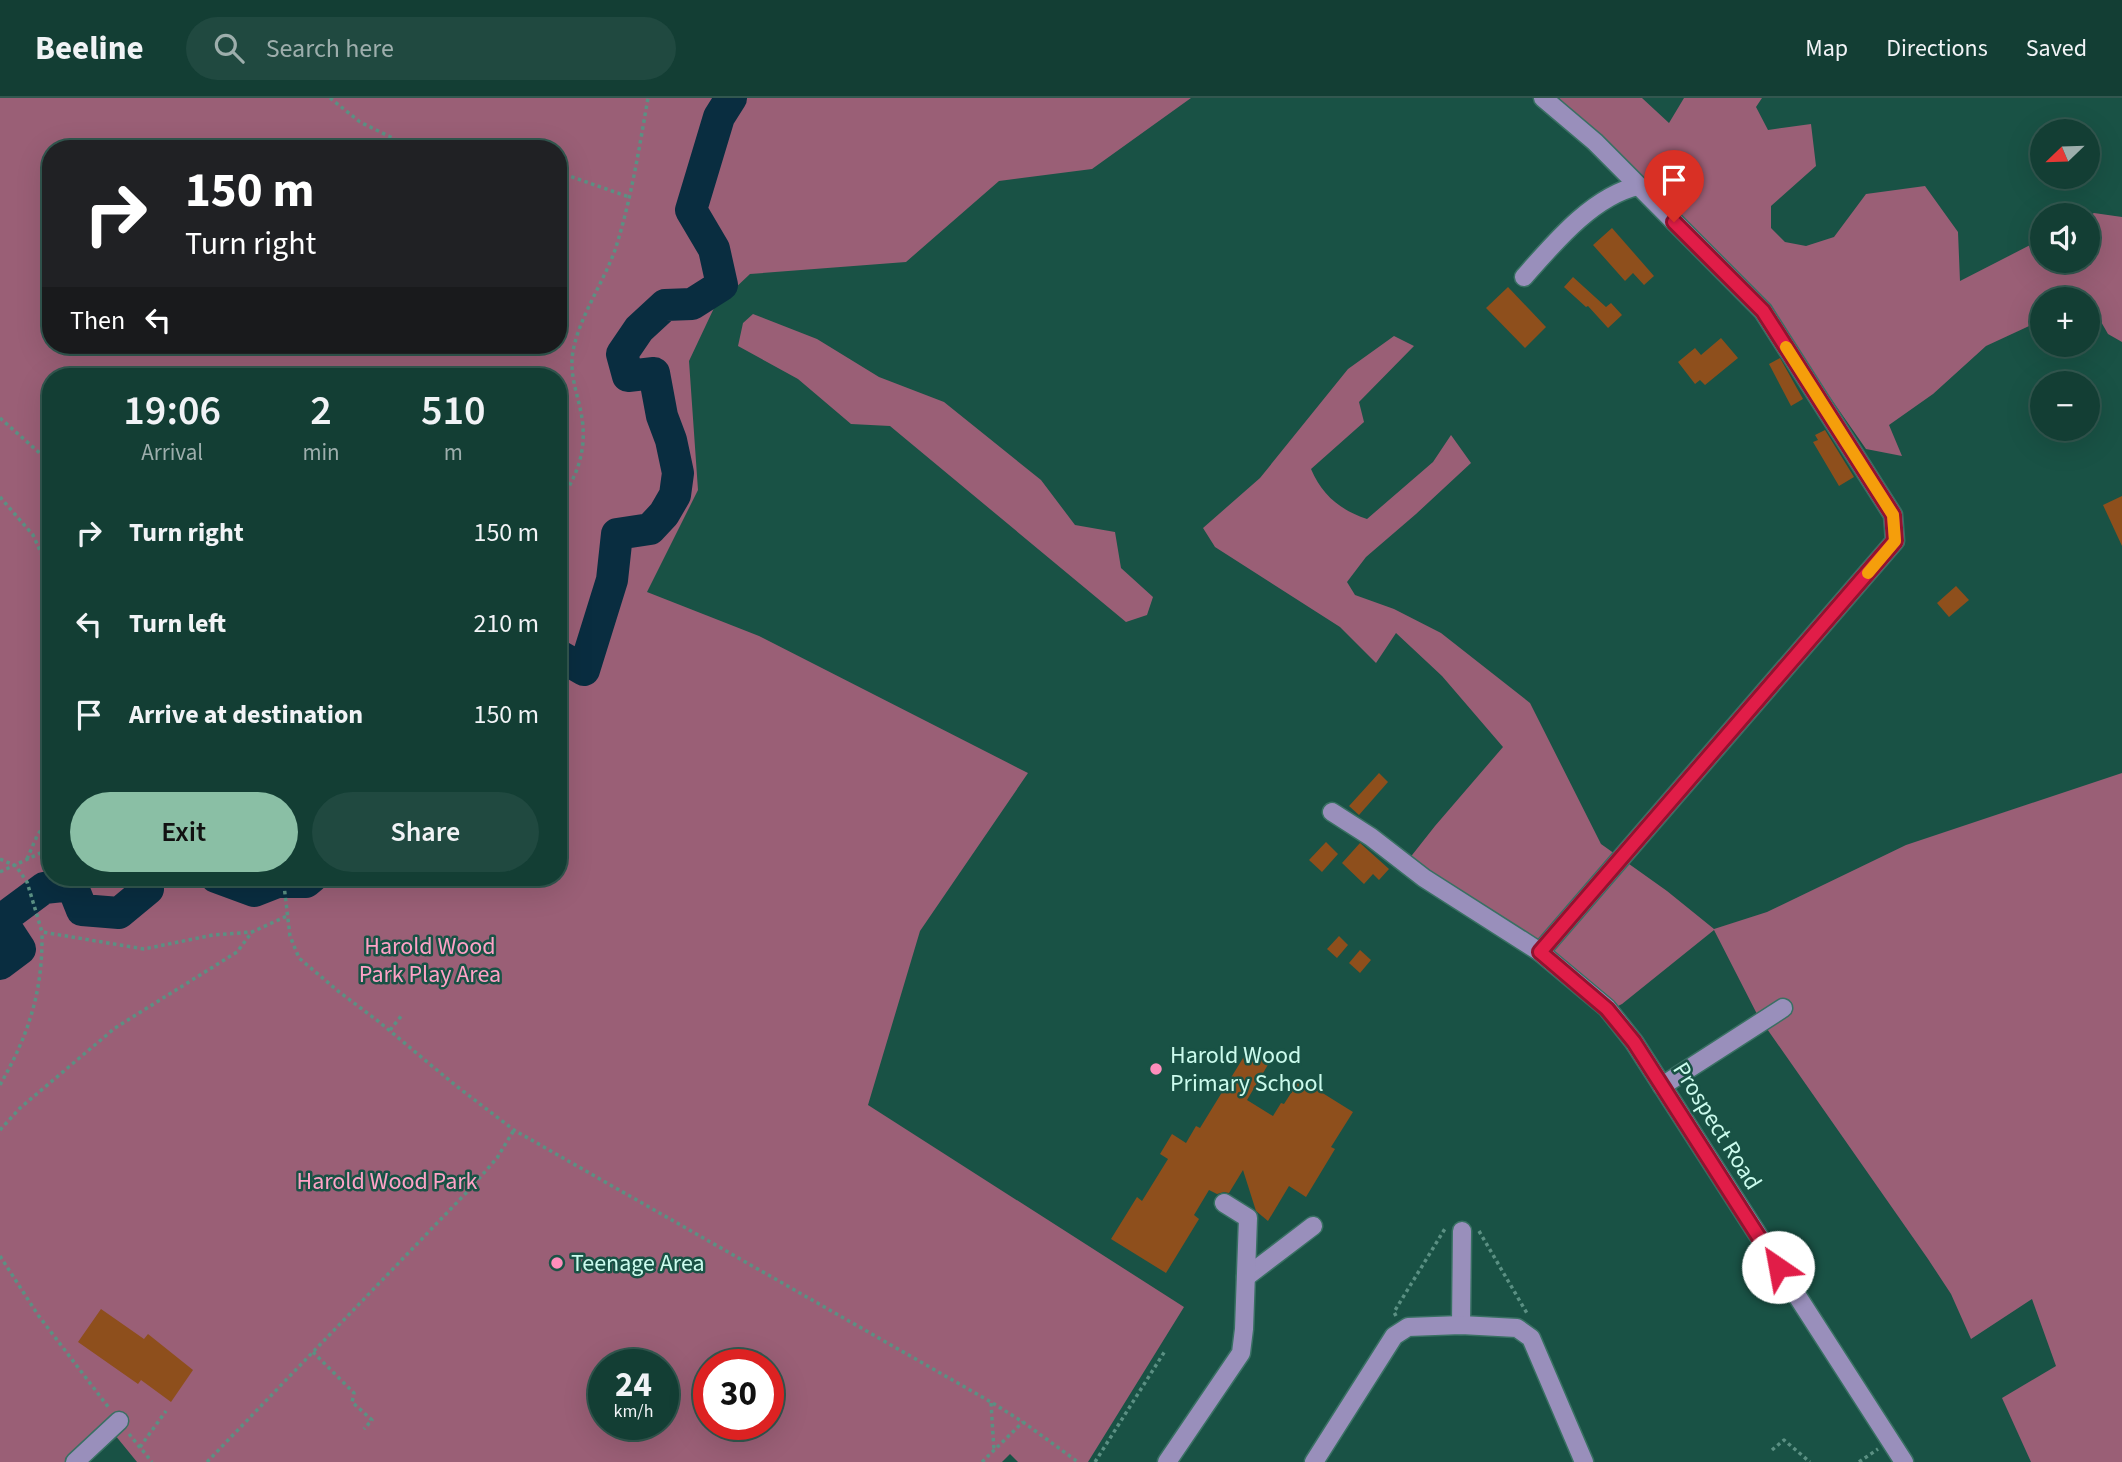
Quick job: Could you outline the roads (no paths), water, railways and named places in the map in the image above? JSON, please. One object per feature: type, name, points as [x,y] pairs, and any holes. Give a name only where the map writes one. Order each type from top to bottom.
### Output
[{"type":"street","points":[[1540,952],[1895,541],[1893,515],[1763,311],[1595,142],[1543,98]]},
{"type":"street","points":[[1524,277],[1559,238],[1606,198],[1620,190],[1638,186]]},
{"type":"street","name":"Prospect Road","points":[[1332,812],[1371,837],[1424,878],[1540,952],[1607,1009],[1634,1042],[1903,1462]]},
{"type":"street","points":[[1662,1086],[1783,1008]]},
{"type":"street","points":[[1167,1462],[1241,1353],[1248,1218],[1224,1203]]},
{"type":"street","points":[[1246,1277],[1313,1226]]},
{"type":"street","points":[[1461,1325],[1462,1231]]},
{"type":"street","points":[[1314,1462],[1394,1336],[1408,1327],[1461,1325],[1517,1328],[1531,1338],[1584,1462]]},
{"type":"street","points":[[75,1462],[119,1422]]},
{"type":"waterway","points":[[567,660],[584,670],[612,580],[617,534],[650,529],[664,514],[675,495],[678,473],[671,440],[662,416],[654,373],[628,376],[622,354],[639,329],[665,305],[692,304],[722,285],[714,249],[691,210],[719,117],[731,98]]},
{"type":"waterway","points":[[0,964],[20,949],[1,920],[44,888],[63,886]]},
{"type":"waterway","points":[[72,886],[82,910],[119,913],[148,889],[146,886]]},
{"type":"waterway","points":[[240,886],[254,891],[267,886]]},
{"type":"place","name":"Harold Wood Primary School","points":[[1156,1069]]},
{"type":"place","name":"Teenage Area","points":[[557,1263]]},
{"type":"park label","name":"Harold Wood Park Play Area","points":[[430,960]]},
{"type":"park label","name":"Harold Wood Park","points":[[387,1181]]}]
